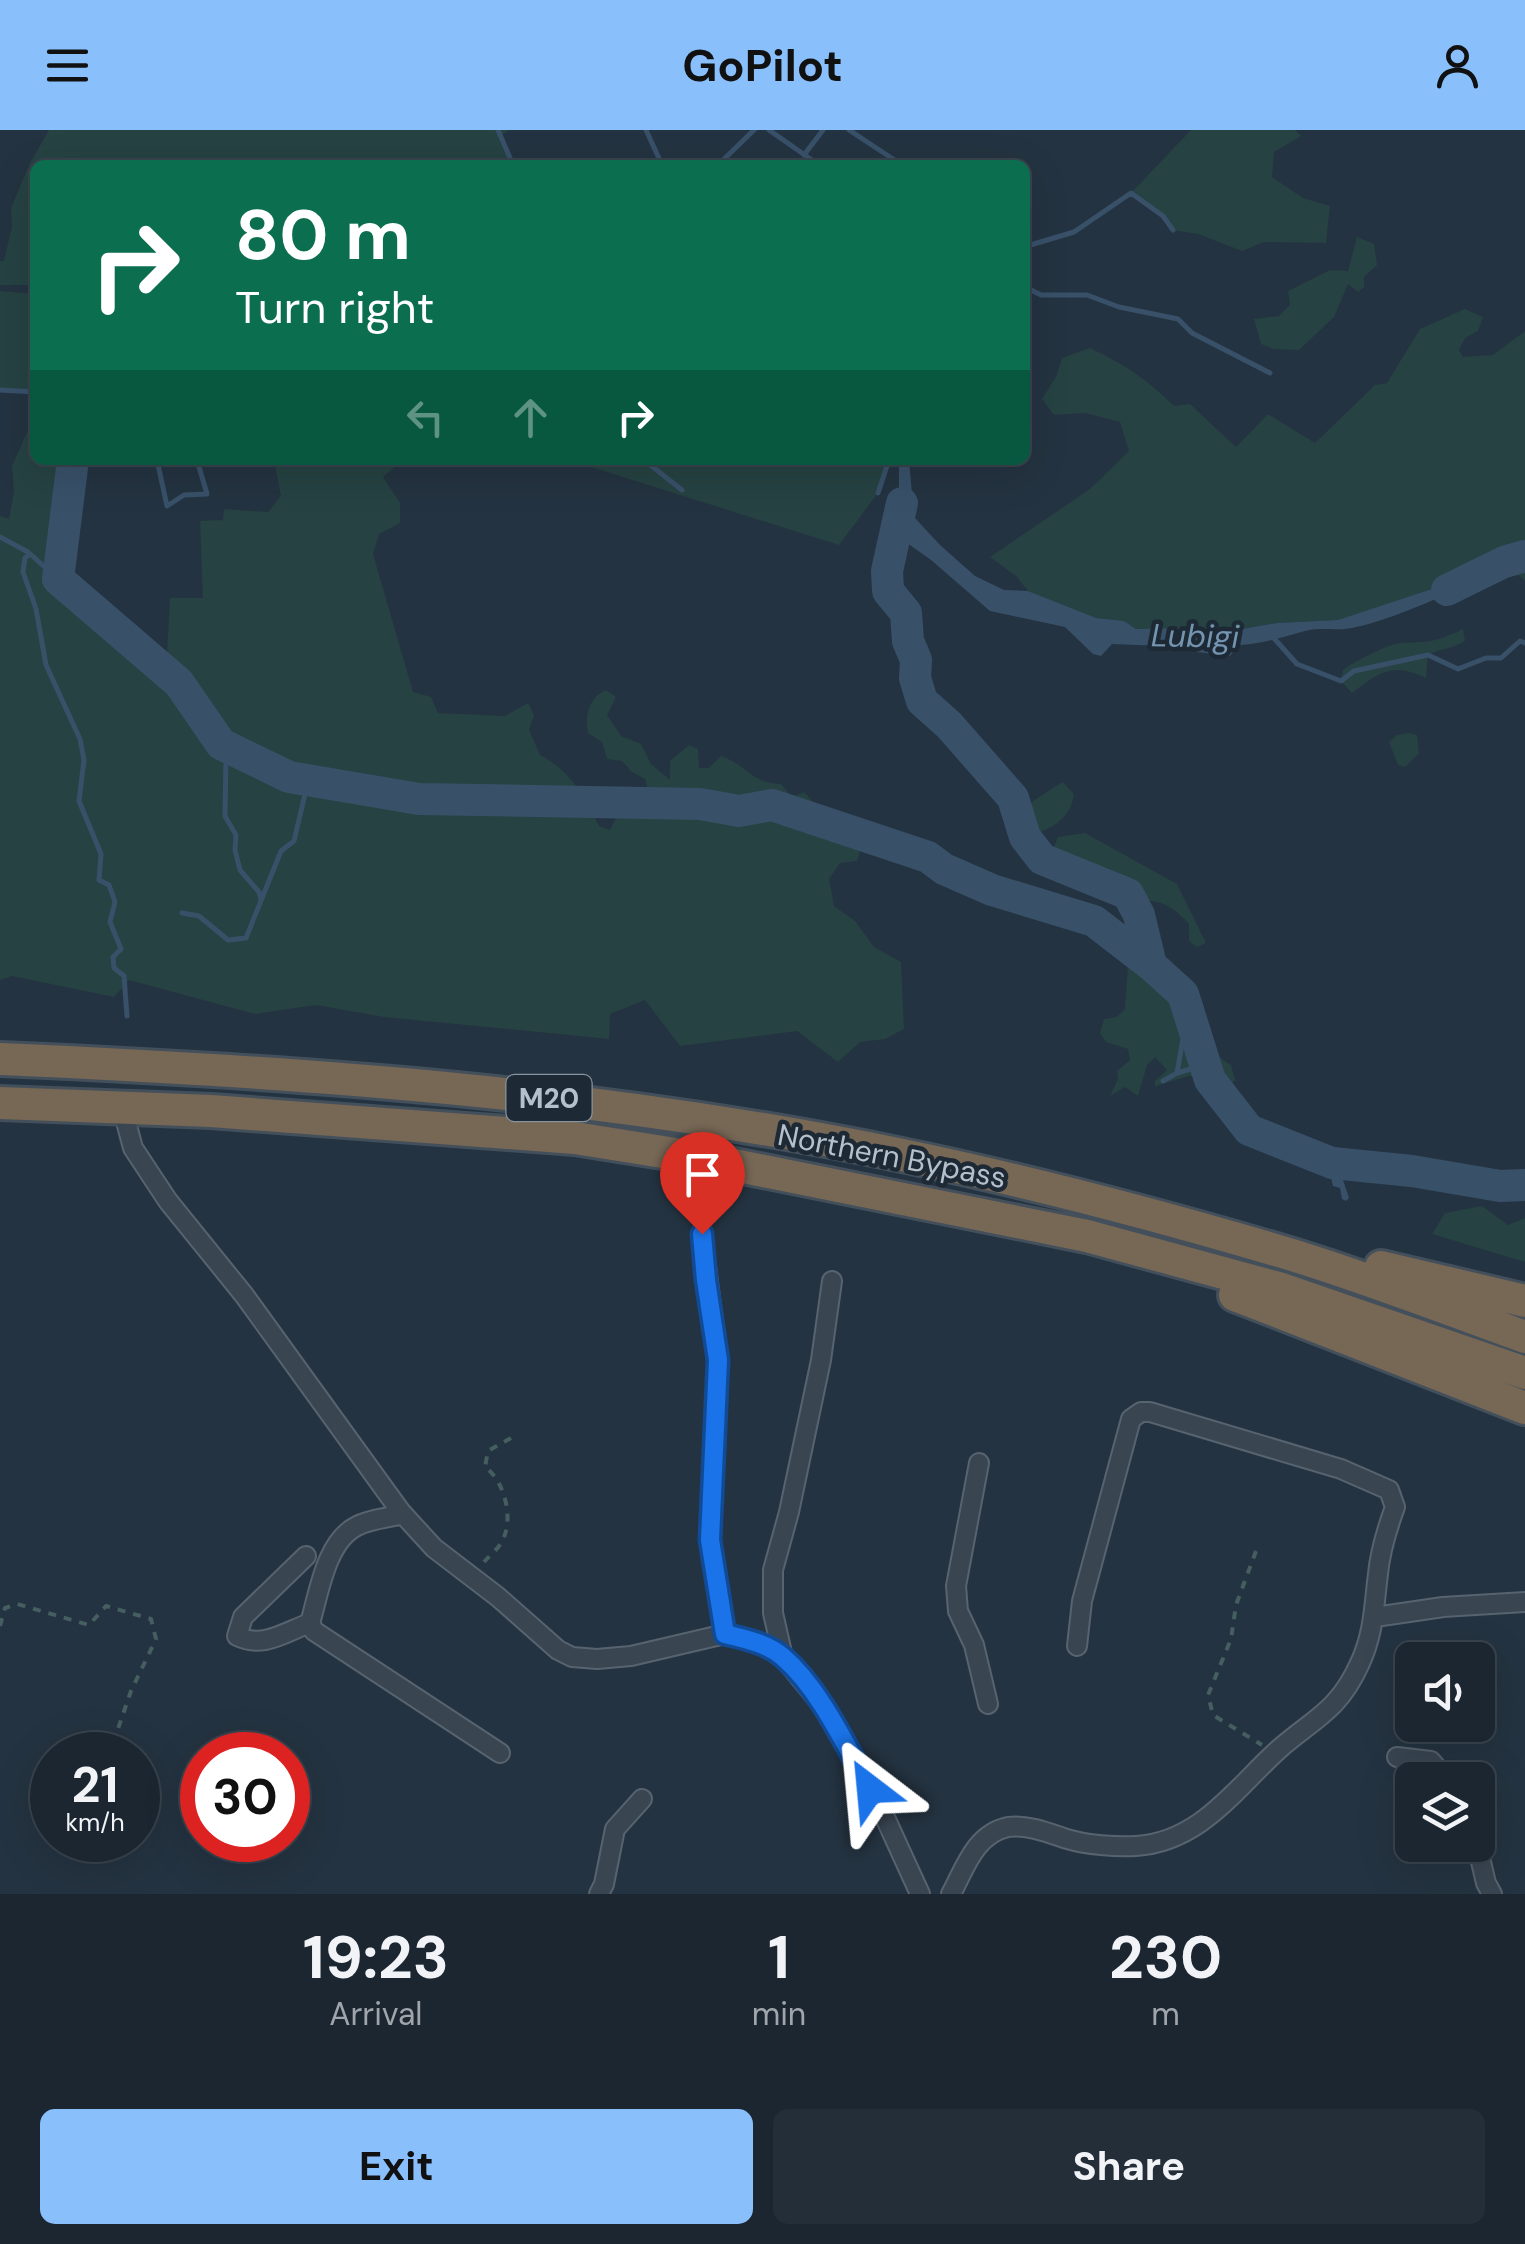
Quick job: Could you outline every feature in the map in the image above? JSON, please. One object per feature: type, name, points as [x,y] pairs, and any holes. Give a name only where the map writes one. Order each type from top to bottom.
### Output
[{"type":"highway","name":"Northern Bypass","points":[[0,1059],[338,1076],[503,1092],[648,1111],[900,1155],[1089,1198],[1292,1255],[1525,1337]]},
{"type":"highway","name":"Northern Bypass","points":[[0,1103],[211,1111],[575,1138],[810,1178],[1087,1236],[1282,1290],[1525,1374]]},
{"type":"highway","points":[[1089,1198],[1525,1301]]},
{"type":"highway","points":[[1087,1236],[1525,1408]]},
{"type":"street","points":[[126,1122],[133,1148],[160,1189],[232,1278],[403,1514],[434,1548],[558,1650],[572,1657],[598,1660],[631,1656],[725,1634],[764,1645],[784,1657],[823,1706],[883,1813],[920,1894]]},
{"type":"street","points":[[702,1234],[718,1360],[710,1540],[725,1634]]},
{"type":"street","points":[[784,1657],[774,1613],[774,1562],[794,1492],[821,1360],[832,1281]]},
{"type":"street","points":[[950,1894],[973,1850],[991,1834],[1010,1827],[1080,1841],[1135,1846],[1172,1837],[1198,1825],[1273,1755],[1334,1706],[1360,1663],[1376,1617],[1378,1572],[1394,1507],[1389,1490],[1341,1469],[1141,1412],[1131,1419],[1082,1601],[1077,1646]]},
{"type":"street","points":[[979,1463],[956,1586],[958,1611],[974,1645],[988,1704]]},
{"type":"street","points":[[403,1514],[358,1525],[344,1534],[332,1554],[310,1623],[314,1631],[500,1753]]},
{"type":"street","points":[[306,1556],[243,1617],[238,1636],[251,1642],[269,1640],[310,1623]]},
{"type":"street","points":[[1376,1617],[1443,1606],[1525,1602]]},
{"type":"street","points":[[1396,1758],[1433,1762]]},
{"type":"street","points":[[599,1894],[615,1828],[642,1799]]},
{"type":"street","points":[[1481,1862],[1492,1894]]},
{"type":"path","points":[[472,1578],[502,1542],[506,1507],[496,1475],[485,1467],[488,1451],[511,1438]]},
{"type":"path","points":[[1256,1550],[1236,1605],[1231,1639],[1208,1695],[1213,1714],[1273,1755]]},
{"type":"path","points":[[0,1626],[5,1608],[18,1604],[90,1625],[106,1606],[150,1619],[156,1638],[131,1691],[118,1732]]},
{"type":"green space","points":[[49,130],[510,130],[501,135],[511,160],[32,160]]},
{"type":"green space","points":[[1191,130],[1295,130],[1301,136],[1274,152],[1272,177],[1303,198],[1330,206],[1326,243],[1264,242],[1242,251],[1198,234],[1173,230],[1163,216],[1131,193]]},
{"type":"green space","points":[[30,163],[30,285],[0,285],[0,261],[4,261],[12,226],[11,208]]},
{"type":"green space","points":[[1357,237],[1374,244],[1377,265],[1364,277],[1364,287],[1358,292],[1348,284],[1334,317],[1299,350],[1261,344],[1254,319],[1279,316],[1290,305],[1288,291],[1330,270],[1348,271]]},
{"type":"green space","points":[[0,291],[30,294],[30,392],[0,390]]},
{"type":"green space","points":[[1465,309],[1483,317],[1478,331],[1465,338],[1459,350],[1463,357],[1493,355],[1525,331],[1525,581],[1504,562],[1450,585],[1338,620],[1277,623],[1219,633],[1181,628],[1136,629],[1124,621],[1095,618],[1028,591],[1016,576],[990,557],[1090,489],[1129,451],[1120,422],[1085,413],[1054,415],[1042,399],[1062,358],[1090,348],[1102,354],[1135,373],[1174,406],[1190,404],[1236,447],[1268,414],[1315,443],[1375,385],[1387,383],[1420,329]]},
{"type":"green space","points":[[29,428],[30,465],[69,465],[69,502],[58,579],[166,672],[170,598],[203,598],[200,521],[223,520],[224,509],[268,512],[281,496],[275,465],[396,465],[383,477],[400,503],[400,523],[379,534],[373,554],[413,692],[431,697],[438,713],[505,716],[528,703],[534,715],[529,730],[540,755],[568,776],[599,826],[610,830],[617,816],[602,790],[619,787],[624,809],[635,810],[649,794],[645,779],[622,761],[607,759],[602,742],[588,733],[590,707],[606,690],[616,697],[607,715],[621,736],[641,744],[651,764],[670,780],[670,761],[689,745],[698,749],[699,768],[709,768],[721,756],[755,777],[781,784],[792,797],[804,792],[813,802],[812,832],[861,848],[857,861],[840,863],[829,879],[834,906],[855,921],[874,947],[901,962],[904,1029],[885,1039],[860,1042],[838,1062],[797,1031],[680,1046],[645,1000],[610,1014],[609,1039],[384,1017],[316,1005],[255,1014],[129,980],[114,997],[12,976],[0,980],[0,516],[9,519],[14,491],[12,466]]},
{"type":"green space","points":[[585,465],[887,465],[878,493],[839,545]]},
{"type":"green space","points":[[1463,629],[1465,641],[1428,655],[1426,678],[1395,670],[1352,693],[1341,681],[1343,670],[1380,650],[1401,643],[1439,639]]},
{"type":"green space","points":[[1397,735],[1417,735],[1419,753],[1405,767],[1398,765],[1389,742]]},
{"type":"green space","points":[[1063,782],[1074,794],[1062,819],[1046,830],[1017,836],[1014,823],[1018,814]]},
{"type":"green space","points":[[1085,833],[1177,884],[1206,943],[1197,947],[1189,941],[1189,924],[1180,915],[1166,905],[1148,901],[1161,985],[1176,1009],[1190,1006],[1204,1040],[1231,1065],[1235,1080],[1231,1084],[1189,1076],[1155,1086],[1167,1070],[1155,1057],[1147,1065],[1138,1096],[1125,1087],[1110,1096],[1118,1079],[1117,1071],[1130,1060],[1128,1049],[1106,1042],[1100,1033],[1104,1019],[1117,1017],[1125,1009],[1130,935],[1135,919],[1127,897],[1085,885],[1056,871],[1052,852],[1058,837]]},
{"type":"green space","points":[[1482,1206],[1508,1225],[1525,1218],[1525,1262],[1432,1234],[1445,1213]]},
{"type":"water","points":[[899,465],[909,465],[914,517],[975,576],[1004,590],[1028,591],[1096,618],[1124,621],[1136,629],[1181,628],[1219,633],[1277,623],[1338,620],[1487,571],[1442,596],[1383,619],[1352,628],[1311,630],[1238,645],[1230,656],[1197,652],[1189,647],[1112,644],[1101,656],[1093,654],[1065,627],[990,611],[931,560],[890,535],[886,519],[899,495]]},
{"type":"water","points":[[909,607],[913,632],[926,666],[923,689],[928,707],[913,703],[908,655],[900,642],[901,608]]},
{"type":"water","points":[[1324,1148],[1348,1165],[1341,1174],[1349,1198],[1346,1201],[1340,1188],[1333,1186],[1330,1173],[1303,1160],[1298,1150]]},
{"type":"water","points":[[1420,1161],[1454,1178],[1435,1185],[1390,1169]]},
{"type":"water","points":[[1367,1163],[1390,1169],[1375,1181],[1355,1165]]},
{"type":"waterway","points":[[498,130],[511,160]]},
{"type":"waterway","points":[[646,130],[660,160]]},
{"type":"waterway","points":[[723,160],[754,130]]},
{"type":"waterway","points":[[769,130],[812,160]]},
{"type":"waterway","points":[[804,155],[823,130]]},
{"type":"waterway","points":[[849,130],[894,160]]},
{"type":"waterway","points":[[1030,245],[1074,232],[1131,193],[1163,216],[1173,230]]},
{"type":"waterway","points":[[1030,290],[1041,295],[1087,295],[1119,307],[1178,319],[1192,333],[1270,373]]},
{"type":"waterway","points":[[0,390],[30,392]]},
{"type":"waterway","points":[[72,465],[58,579],[179,683],[221,744],[289,777],[419,799],[700,804],[739,811],[772,805],[928,857],[944,869],[992,890],[1094,921],[1151,965],[1183,994],[1210,1080],[1249,1130],[1332,1163],[1500,1186],[1525,1185]]},
{"type":"waterway","points":[[158,465],[167,506],[184,495],[207,494],[198,465]]},
{"type":"waterway","points":[[650,465],[682,490]]},
{"type":"waterway","points":[[878,493],[887,465]]},
{"type":"waterway","name":"Lubigi","points":[[902,503],[887,571],[888,591],[906,613],[908,641],[916,660],[915,678],[922,701],[949,725],[1013,798],[1025,837],[1042,859],[1128,894],[1139,915],[1151,965]]},
{"type":"waterway","points":[[0,537],[28,552],[58,579]]},
{"type":"waterway","points":[[30,554],[25,558],[23,572],[36,609],[46,665],[80,739],[84,760],[79,801],[101,854],[99,880],[109,885],[115,902],[110,922],[121,949],[113,957],[114,968],[124,976],[127,1016]]},
{"type":"waterway","name":"Lubigi","points":[[1447,590],[1525,556]]},
{"type":"waterway","points":[[1272,636],[1297,664],[1341,681],[1354,671],[1428,655],[1458,669],[1486,658],[1501,658],[1520,641],[1525,643]]},
{"type":"waterway","points":[[221,744],[226,757],[225,816],[236,835],[240,870],[261,900]]},
{"type":"waterway","points":[[182,913],[199,916],[228,940],[246,938],[281,851],[294,841],[305,794],[297,778]]},
{"type":"waterway","points":[[1163,1081],[1177,1073],[1188,1010]]},
{"type":"waterway","points":[[1177,1073],[1205,1065]]},
{"type":"route","points":[[702,1234],[718,1360],[710,1540],[725,1634],[764,1645],[784,1657],[823,1706],[870,1789]]}]
